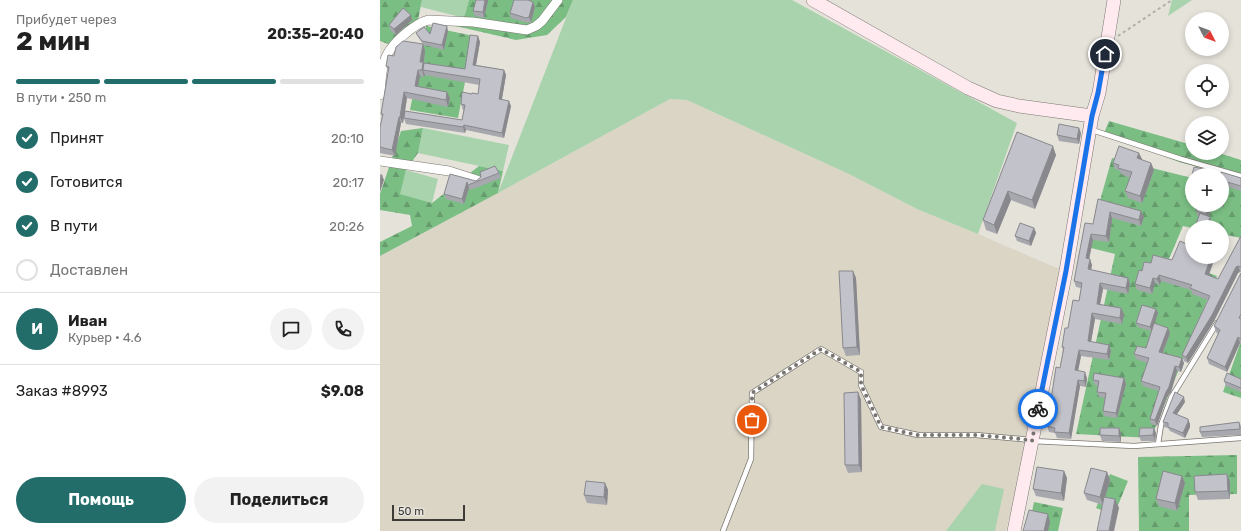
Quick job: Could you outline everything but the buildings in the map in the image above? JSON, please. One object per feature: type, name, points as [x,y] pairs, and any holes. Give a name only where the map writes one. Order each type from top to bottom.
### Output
[{"type":"street","points":[[380,95],[385,60],[389,52],[399,39],[422,22],[428,20],[473,22],[527,30],[536,26],[542,21],[558,0]]},
{"type":"street","points":[[813,0],[968,88],[997,101],[1019,106],[1092,116]]},
{"type":"street","points":[[1014,531],[1066,271],[1092,116],[1098,93],[1114,0]]},
{"type":"street","points":[[380,161],[449,171],[477,180]]},
{"type":"lane","points":[[1090,130],[1241,176]]},
{"type":"lane","points":[[1158,444],[1161,425],[1171,398],[1220,316]]},
{"type":"lane","points":[[723,531],[752,459],[752,393],[821,349],[861,372],[861,385],[881,427],[918,435],[976,435],[1032,441],[1134,446],[1241,438]]},
{"type":"path","points":[[1107,41],[1121,35],[1172,0]]},
{"type":"shaded area","points":[[670,99],[687,100],[849,174],[917,209],[1066,271],[1006,531],[380,531],[380,256]]},
{"type":"green space","points":[[380,0],[422,0],[416,30],[393,46],[380,41]]},
{"type":"green space","points":[[422,0],[469,0],[464,18],[421,7]]},
{"type":"green space","points":[[469,0],[573,0],[566,17],[547,35],[516,40],[438,22],[464,18]]},
{"type":"green space","points":[[573,0],[792,0],[1017,123],[978,234],[917,209],[849,174],[687,100],[670,99],[498,193]]},
{"type":"green space","points":[[1172,0],[1192,0],[1168,16]]},
{"type":"green space","points":[[426,26],[474,36],[458,118],[410,110]]},
{"type":"green space","points":[[1109,121],[1185,143],[1185,160],[1229,160],[1229,156],[1241,160],[1241,178],[1229,175],[1229,168],[1202,168],[1179,162],[1104,133]]},
{"type":"green space","points":[[423,128],[509,145],[503,171],[418,153]]},
{"type":"green space","points":[[423,128],[418,153],[406,170],[400,194],[432,203],[479,166],[503,171],[498,193],[380,256],[380,242],[412,226],[410,215],[380,210],[380,194],[401,131]]},
{"type":"green space","points":[[1112,158],[1185,176],[1185,212],[1229,212],[1229,187],[1241,190],[1241,238],[1229,235],[1229,220],[1185,220],[1185,226],[1183,226],[1169,259],[1217,276],[1151,438],[1076,434],[1115,254],[1087,247]]},
{"type":"green space","points":[[406,170],[438,179],[432,203],[399,194]]},
{"type":"green space","points":[[1241,341],[1241,398],[1223,392]]},
{"type":"green space","points":[[1237,455],[1237,494],[1189,495],[1189,531],[1139,531],[1138,457]]},
{"type":"green space","points":[[1110,474],[1128,481],[1114,515],[1096,508]]},
{"type":"green space","points":[[982,484],[1004,489],[995,531],[946,531]]},
{"type":"green space","points":[[1034,502],[1063,508],[1058,531],[1028,531]]},
{"type":"way so far","points":[[752,420],[752,393],[821,349],[861,372],[861,385],[881,427],[918,435],[976,435],[1032,441],[1038,409]]},
{"type":"route","points":[[1038,409],[1066,271],[1092,116],[1105,54]]}]
